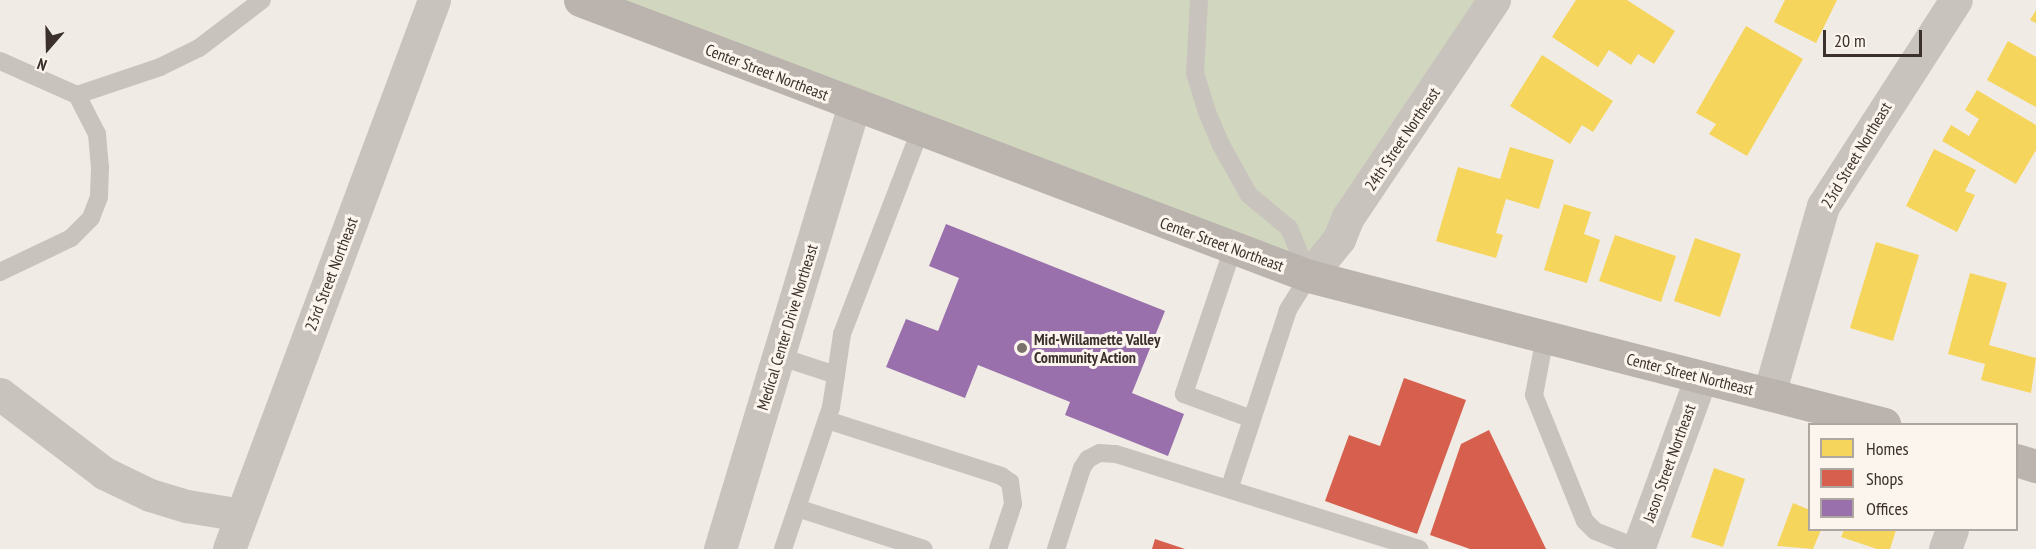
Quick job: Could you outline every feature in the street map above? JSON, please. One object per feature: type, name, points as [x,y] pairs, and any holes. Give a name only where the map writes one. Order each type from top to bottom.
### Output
[{"type":"main road","name":"Center Street Northeast","points":[[580,0],[920,131],[1309,276],[1880,423]]},
{"type":"main road","points":[[2018,461],[2036,466]]},
{"type":"street","name":"23rd Street Northeast","points":[[229,549],[434,0]]},
{"type":"street","name":"24th Street Northeast","points":[[1309,276],[1339,239],[1348,217],[1494,0]]},
{"type":"street","name":"23rd Street Northeast","points":[[1769,394],[1823,206],[1956,0]]},
{"type":"street","name":"Medical Center Drive Northeast","points":[[720,549],[854,106]]},
{"type":"street","name":"Jason Street Northeast","points":[[1638,549],[1701,377]]},
{"type":"street","points":[[0,394],[104,473],[160,498],[241,514]]},
{"type":"street","points":[[1945,549],[1952,531]]},
{"type":"lane","points":[[77,95],[160,67],[199,48],[262,0]]},
{"type":"lane","points":[[1199,0],[1195,73],[1210,120],[1249,195],[1289,228],[1309,276],[1288,310],[1229,489]]},
{"type":"lane","points":[[0,61],[77,95],[97,134],[99,197],[91,218],[71,238],[0,272]]},
{"type":"lane","points":[[783,549],[827,420],[842,334],[920,131]]},
{"type":"lane","points":[[1233,248],[1184,394],[1252,419]]},
{"type":"lane","points":[[1545,337],[1534,381],[1539,407],[1585,521],[1595,531],[1638,549]]},
{"type":"lane","points":[[778,356],[836,375]]},
{"type":"lane","points":[[827,420],[1001,476],[1010,482],[1012,504],[998,549]]},
{"type":"lane","points":[[1056,549],[1088,459],[1100,453],[1116,454],[1229,489],[1376,543],[1419,549]]},
{"type":"lane","points":[[797,508],[924,549]]},
{"type":"green space","points":[[580,0],[1494,0],[1309,276]]},
{"type":"building: Homes","points":[[1576,0],[1627,0],[1675,31],[1654,64],[1638,54],[1631,65],[1609,50],[1598,67],[1552,37]]},
{"type":"building: Homes","points":[[1785,0],[1837,0],[1816,43],[1774,22]]},
{"type":"building: Homes","points":[[2036,10],[2036,23],[2030,20]]},
{"type":"building: Homes","points":[[1746,26],[1803,59],[1747,156],[1709,134],[1716,124],[1696,113]]},
{"type":"building: Homes","points":[[2008,41],[2036,57],[2036,107],[1987,80]]},
{"type":"building: Homes","points":[[1542,55],[1613,101],[1593,132],[1582,125],[1570,144],[1510,106]]},
{"type":"building: Homes","points":[[1977,90],[2036,125],[2036,150],[2016,184],[1942,141],[1951,125],[1969,136],[1979,119],[1965,110]]},
{"type":"building: Homes","points":[[1510,147],[1554,160],[1539,209],[1506,199],[1496,233],[1503,235],[1496,258],[1436,241],[1458,167],[1500,179]]},
{"type":"building: Homes","points":[[1934,149],[1976,170],[1965,191],[1975,195],[1957,232],[1906,206]]},
{"type":"building: Homes","points":[[1564,204],[1591,212],[1584,234],[1600,240],[1587,283],[1544,270]]},
{"type":"building: Homes","points":[[1615,235],[1676,256],[1661,302],[1599,281]]},
{"type":"building: Homes","points":[[1695,238],[1741,254],[1720,317],[1674,301]]},
{"type":"building: Homes","points":[[1876,242],[1919,255],[1893,341],[1850,328]]},
{"type":"building: Homes","points":[[1970,273],[2007,283],[1989,345],[2036,358],[2031,393],[1981,380],[1985,364],[1948,354]]},
{"type":"building: Homes","points":[[1714,468],[1745,479],[1723,547],[1691,537]]},
{"type":"building: Homes","points":[[1793,503],[1808,509],[1808,531],[1821,531],[1813,549],[1777,546]]},
{"type":"building: Homes","points":[[1844,531],[1896,531],[1890,549],[1877,549],[1841,537]]},
{"type":"building: Shops","points":[[1404,378],[1466,400],[1417,534],[1325,501],[1349,435],[1380,446]]},
{"type":"building: Shops","points":[[1489,430],[1546,549],[1470,549],[1430,535],[1461,444]]},
{"type":"building: Shops","points":[[1155,539],[1185,549],[1152,549]]},
{"type":"building: Offices","name":"Mid-Willamette Valley Community Action","points":[[946,224],[1165,311],[1132,393],[1184,414],[1168,456],[1065,415],[1070,402],[978,365],[965,398],[886,367],[906,319],[938,331],[959,278],[929,266]]},
{"type":"place","name":"Mid-Willamette Valley Community Action","points":[[1022,348]]}]
